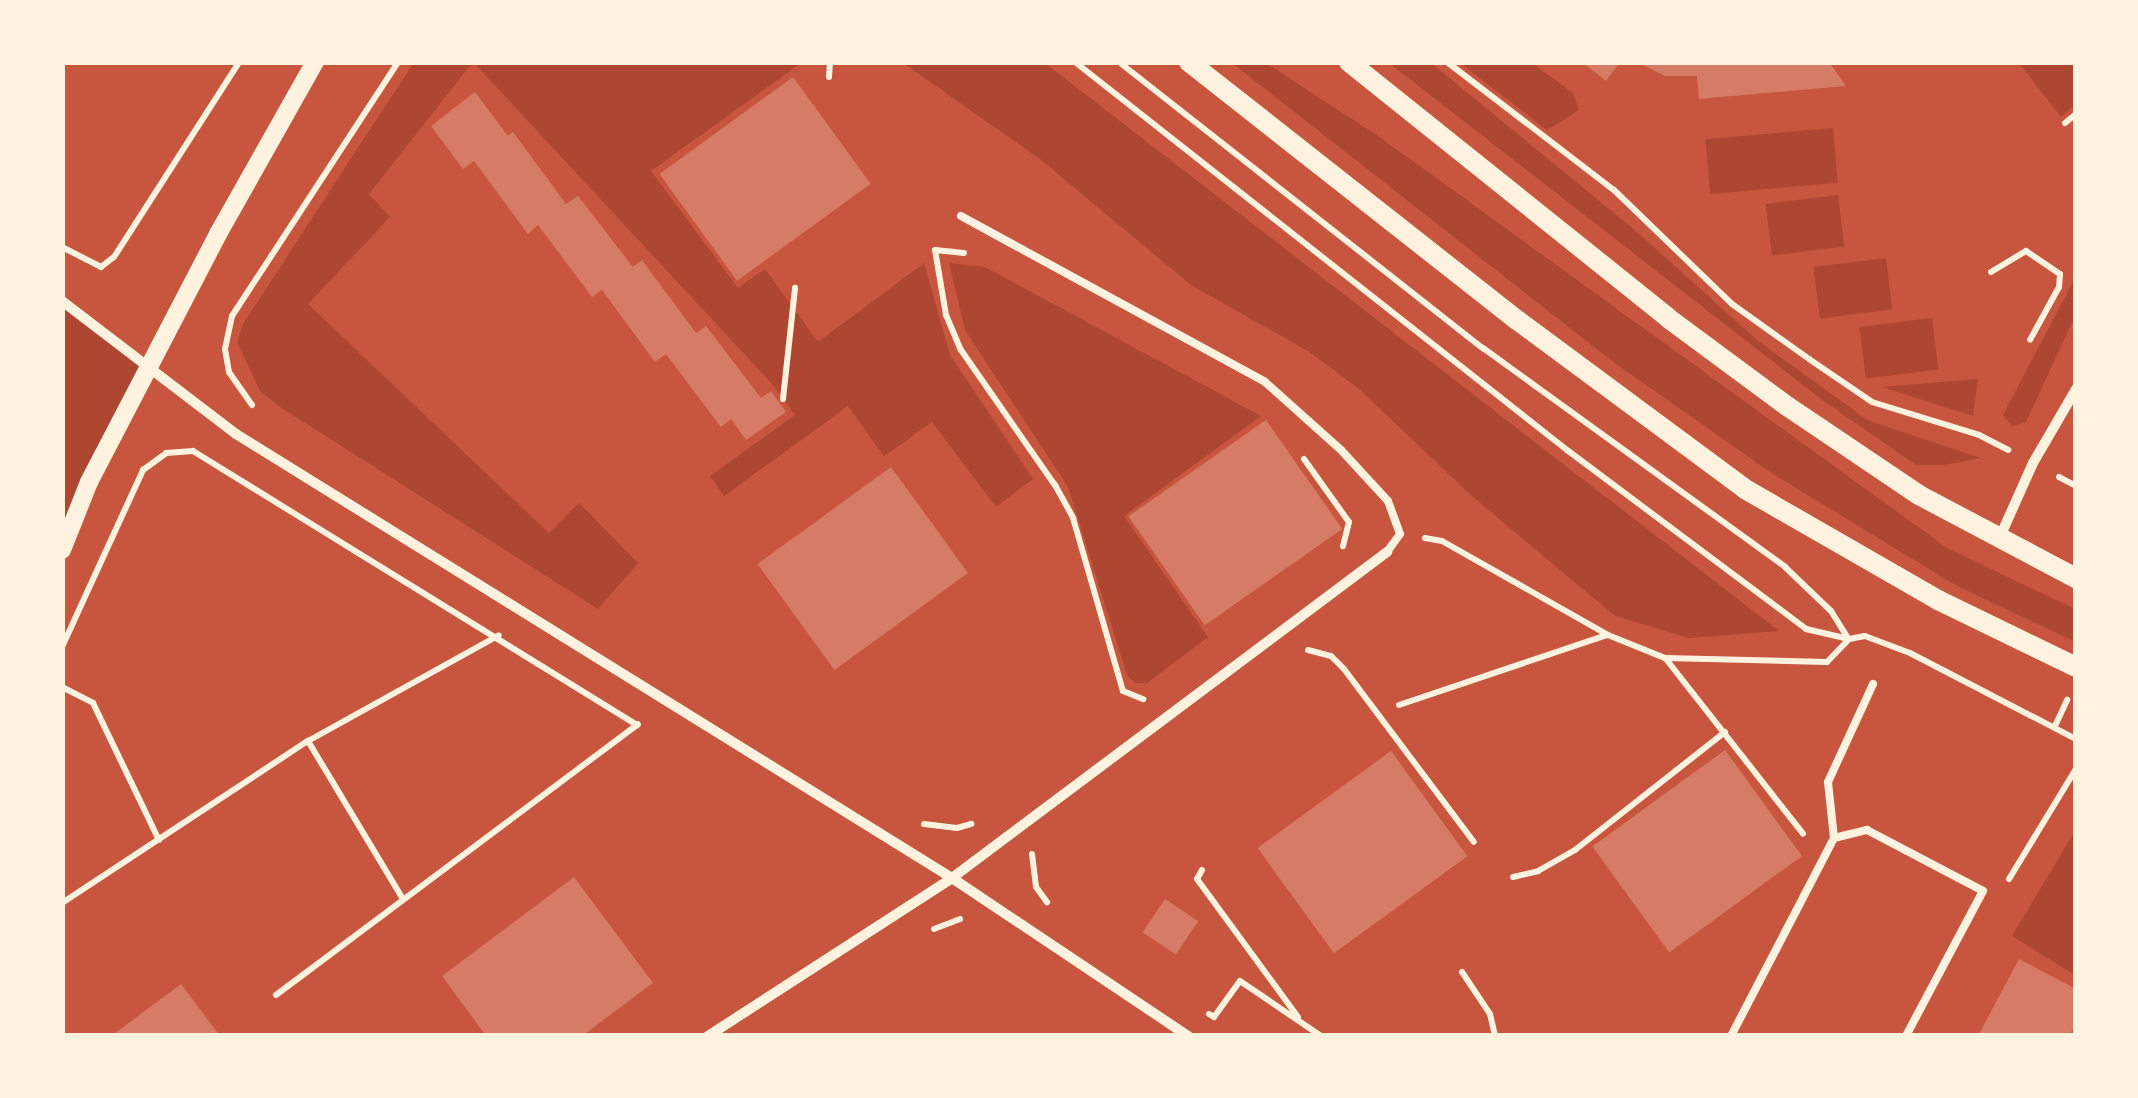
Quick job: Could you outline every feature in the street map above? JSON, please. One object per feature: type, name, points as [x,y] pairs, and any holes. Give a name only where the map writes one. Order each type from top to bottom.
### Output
[{"type":"main road","points":[[1189,62],[1518,320],[1745,489],[1938,600],[2076,667]]},
{"type":"main road","points":[[1349,62],[1668,318],[1787,406],[1919,495],[2076,578]]},
{"type":"street","points":[[62,550],[89,482],[218,234],[315,62]]},
{"type":"street","points":[[62,301],[236,434],[952,878],[1188,1036]]},
{"type":"street","points":[[1998,540],[2034,463],[2076,389]]},
{"type":"street","points":[[708,1036],[952,878],[1387,552]]},
{"type":"lane","points":[[961,216],[1265,382],[1341,450],[1388,501],[1400,534],[1387,552]]},
{"type":"lane","points":[[1731,1036],[1834,838],[1828,782],[1873,684]]},
{"type":"lane","points":[[1834,838],[1867,830],[1883,835],[1983,891],[1906,1036]]},
{"type":"path","points":[[62,246],[101,267],[114,257],[238,62]]},
{"type":"path","points":[[254,407],[228,372],[225,349],[232,316],[398,62]]},
{"type":"path","points":[[829,78],[830,62]]},
{"type":"path","points":[[1075,62],[1806,629],[1849,639],[1865,636],[1910,653],[2076,738]]},
{"type":"path","points":[[1119,62],[1483,348],[1785,567],[1832,610],[1849,639]]},
{"type":"path","points":[[1447,62],[1614,190],[1732,304],[1808,360],[1872,402],[1979,435],[2076,486]]},
{"type":"path","points":[[2065,123],[2076,114]]},
{"type":"path","points":[[972,255],[934,250],[946,315],[961,350],[1055,484],[1072,518],[1123,690],[1149,700],[1137,710]]},
{"type":"path","points":[[1991,272],[2026,251],[2060,274],[2058,286],[2030,340]]},
{"type":"path","points":[[783,399],[796,288]]},
{"type":"path","points":[[1298,450],[1349,522],[1338,559]]},
{"type":"path","points":[[62,647],[143,470],[166,452],[193,451],[637,724]]},
{"type":"path","points":[[1400,534],[1442,541],[1608,635],[1665,658],[1827,662],[1849,639]]},
{"type":"path","points":[[62,903],[308,742],[531,618]]},
{"type":"path","points":[[1399,705],[1608,635]]},
{"type":"path","points":[[1296,651],[1317,650],[1344,668],[1474,842]]},
{"type":"path","points":[[1665,658],[1822,860]]},
{"type":"path","points":[[62,686],[93,703],[159,840]]},
{"type":"path","points":[[276,995],[667,702]]},
{"type":"path","points":[[1514,878],[1538,871],[1575,850],[1725,732]]},
{"type":"path","points":[[308,742],[404,900]]},
{"type":"path","points":[[2008,882],[2076,769]]},
{"type":"path","points":[[920,824],[957,828],[985,820]]},
{"type":"path","points":[[1039,839],[1030,862],[1032,875],[1056,913]]},
{"type":"path","points":[[1202,870],[1198,879],[1302,1022]]},
{"type":"path","points":[[1462,972],[1490,1014],[1495,1036]]},
{"type":"path","points":[[1198,1006],[1214,1017],[1240,981],[1322,1036]]},
{"type":"shaded area","points":[[414,62],[472,63],[369,194],[390,217],[308,304],[549,533],[579,503],[638,563],[598,609],[280,407],[260,391],[237,342],[243,324]]},
{"type":"shaded area","points":[[474,63],[801,63],[651,171],[738,288],[765,269],[818,342],[924,263],[950,355],[1033,479],[996,507],[932,422],[884,456],[848,406],[724,496],[710,476],[795,415],[774,386]]},
{"type":"shaded area","points":[[903,63],[1045,63],[1779,631],[1689,638],[1615,616],[1473,497],[1358,388],[1308,351],[1191,285],[1040,159]]},
{"type":"shaded area","points":[[1232,63],[1266,63],[1381,138],[1947,548],[2075,609],[2074,641],[1957,586],[1773,474],[1612,361]]},
{"type":"shaded area","points":[[1389,63],[1431,63],[1636,231],[1757,340],[1867,420],[1981,458],[1916,465],[1821,399]]},
{"type":"shaded area","points":[[1460,63],[1532,63],[1573,93],[1579,110],[1547,130]]},
{"type":"shaded area","points":[[2019,63],[2074,63],[2075,104],[2061,117]]},
{"type":"shaded area","points":[[1833,128],[1838,183],[1710,194],[1705,139]]},
{"type":"shaded area","points":[[1838,195],[1844,247],[1772,256],[1766,204]]},
{"type":"shaded area","points":[[1886,258],[1892,310],[1820,319],[1814,267]]},
{"type":"shaded area","points":[[949,263],[985,267],[1261,416],[1124,516],[1208,637],[1147,683],[1135,683],[1127,675],[1068,487],[965,330]]},
{"type":"shaded area","points":[[2075,278],[2075,316],[2026,422],[2012,426],[2003,415]]},
{"type":"shaded area","points":[[63,301],[149,369],[63,550]]},
{"type":"shaded area","points":[[1932,318],[1938,370],[1866,379],[1860,327]]},
{"type":"shaded area","points":[[1978,379],[1973,416],[1881,387]]},
{"type":"shaded area","points":[[2075,831],[2075,975],[2012,936]]},
{"type":"building","points":[[1582,62],[1620,62],[1606,81]]},
{"type":"building","points":[[1637,62],[1829,62],[1846,86],[1699,99],[1697,76],[1665,76]]},
{"type":"building","points":[[793,77],[871,184],[737,281],[660,174]]},
{"type":"building","points":[[475,92],[508,136],[513,132],[566,204],[578,196],[633,267],[642,260],[696,333],[706,326],[761,398],[771,391],[786,412],[746,440],[731,419],[721,427],[666,354],[655,362],[602,290],[592,297],[538,225],[528,234],[474,161],[463,169],[431,126]]},
{"type":"building","points":[[1266,420],[1342,529],[1205,625],[1128,516]]},
{"type":"building","points":[[891,467],[968,573],[835,670],[758,564]]},
{"type":"building","points":[[1725,750],[1802,856],[1669,952],[1592,846]]},
{"type":"building","points":[[1391,751],[1467,856],[1334,953],[1258,848]]},
{"type":"building","points":[[574,877],[653,983],[582,1036],[486,1036],[442,976]]},
{"type":"building","points":[[1165,899],[1198,921],[1176,955],[1143,932]]},
{"type":"building","points":[[2019,959],[2076,989],[2076,1024],[2069,1036],[1978,1036]]},
{"type":"building","points":[[181,984],[220,1036],[111,1036]]}]
